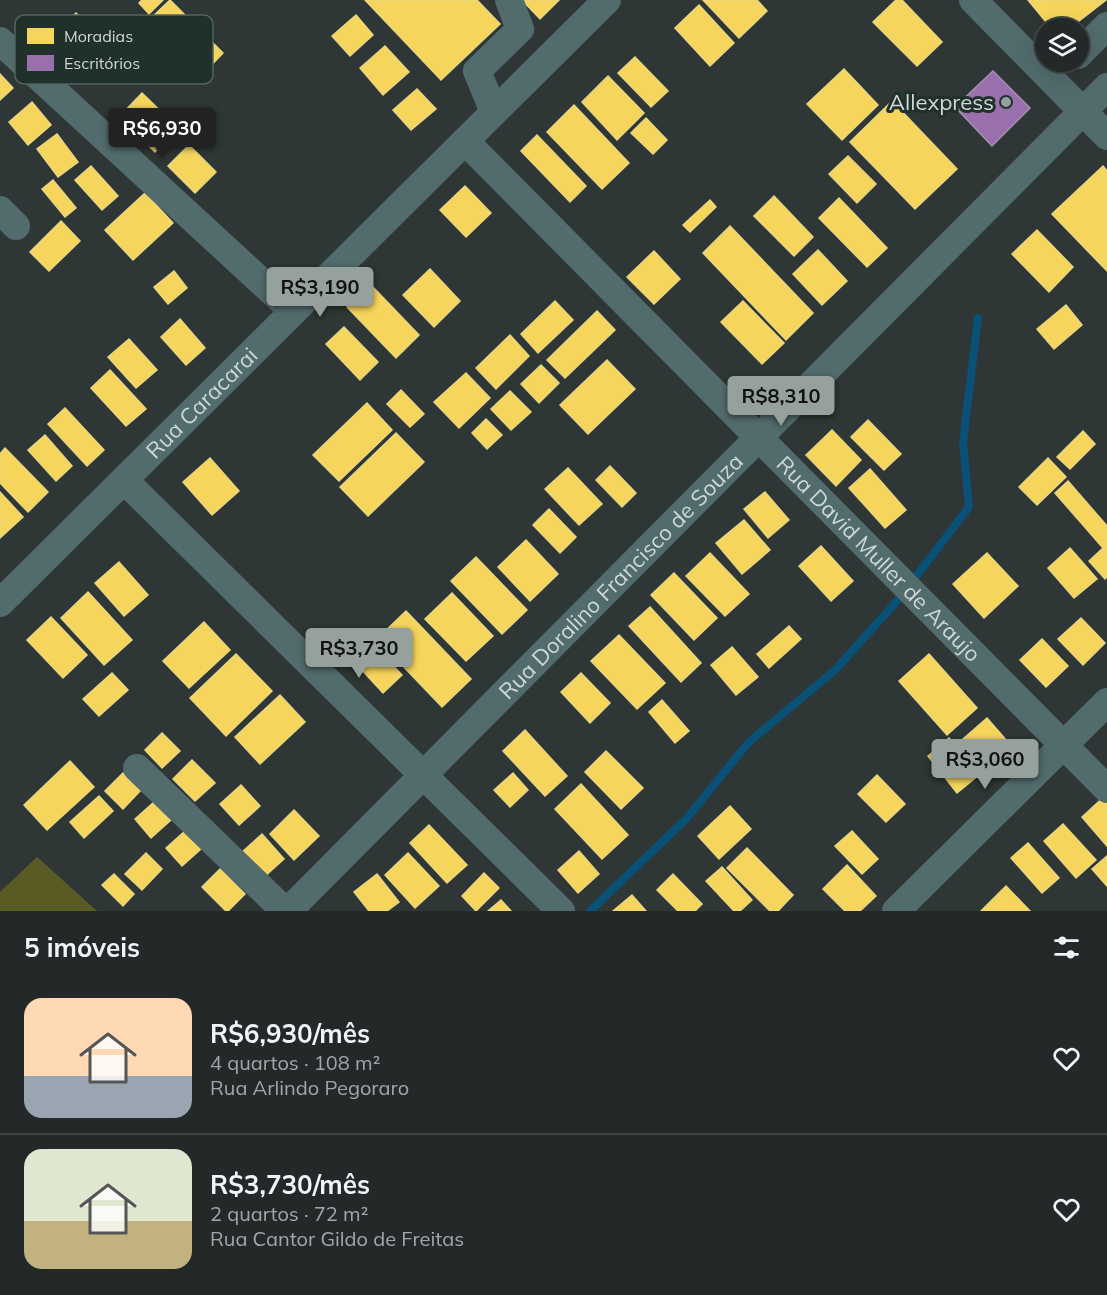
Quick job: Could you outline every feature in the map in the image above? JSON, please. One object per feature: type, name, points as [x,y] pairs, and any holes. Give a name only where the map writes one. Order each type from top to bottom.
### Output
[{"type":"street","points":[[494,112],[477,71],[520,29],[509,0]]},
{"type":"street","name":"Rua Caracarai","points":[[0,603],[607,0]]},
{"type":"street","points":[[973,0],[1035,49]]},
{"type":"street","points":[[1089,44],[1107,26]]},
{"type":"street","points":[[0,41],[15,55]]},
{"type":"street","points":[[1063,72],[1083,112],[1107,136]]},
{"type":"street","points":[[47,84],[293,311]]},
{"type":"street","name":"Rua Doralino Francisco de Souza","points":[[287,911],[1107,87]]},
{"type":"street","name":"Rua David Muller de Araujo","points":[[465,141],[1107,789]]},
{"type":"street","points":[[124,480],[561,911]]},
{"type":"street","points":[[896,911],[1107,702]]},
{"type":"street","points":[[137,768],[287,911]]},
{"type":"shaded area","points":[[37,857],[97,911],[0,911],[0,892]]},
{"type":"building: Moradias","points":[[142,0],[163,0],[149,14],[139,3]]},
{"type":"building: Moradias","points":[[170,0],[185,15],[154,15]]},
{"type":"building: Moradias","points":[[365,0],[477,0],[500,24],[441,80]]},
{"type":"building: Moradias","points":[[522,0],[559,0],[540,19]]},
{"type":"building: Moradias","points":[[703,0],[757,0],[767,11],[739,38]]},
{"type":"building: Moradias","points":[[896,0],[902,0],[942,42],[917,66],[873,22]]},
{"type":"building: Moradias","points":[[1028,0],[1106,0],[1083,18],[1043,18]]},
{"type":"building: Moradias","points":[[699,5],[734,43],[710,66],[675,28]]},
{"type":"building: Moradias","points":[[356,15],[373,35],[350,56],[332,36]]},
{"type":"building: Moradias","points":[[213,43],[223,53],[213,63]]},
{"type":"building: Moradias","points":[[385,46],[409,72],[383,95],[360,68]]},
{"type":"building: Moradias","points":[[635,57],[668,91],[651,107],[618,73]]},
{"type":"building: Moradias","points":[[844,69],[878,105],[842,140],[807,104]]},
{"type":"building: Moradias","points":[[0,74],[13,88],[0,100]]},
{"type":"building: Moradias","points":[[608,76],[644,113],[617,140],[582,102]]},
{"type":"building: Moradias","points":[[417,89],[436,109],[411,130],[393,110]]},
{"type":"building: Moradias","points":[[142,93],[178,128],[155,152],[119,117]]},
{"type":"building: Moradias","points":[[892,101],[957,169],[915,209],[850,142]]},
{"type":"building: Moradias","points":[[32,102],[51,125],[28,145],[9,122]]},
{"type":"building: Moradias","points":[[574,105],[629,163],[602,189],[547,132]]},
{"type":"building: Moradias","points":[[646,118],[667,140],[653,154],[631,133]]},
{"type":"building: Moradias","points":[[57,134],[78,162],[58,177],[37,149]]},
{"type":"building: Moradias","points":[[537,135],[586,186],[570,202],[521,151]]},
{"type":"building: Moradias","points":[[189,145],[216,172],[195,193],[168,166]]},
{"type":"building: Moradias","points":[[848,156],[876,184],[857,203],[829,174]]},
{"type":"building: Moradias","points":[[91,166],[118,196],[102,210],[75,180]]},
{"type":"building: Moradias","points":[[1103,166],[1107,171],[1107,271],[1052,214]]},
{"type":"building: Moradias","points":[[53,180],[76,208],[65,217],[42,189]]},
{"type":"building: Moradias","points":[[465,186],[491,213],[466,237],[440,210]]},
{"type":"building: Moradias","points":[[145,193],[173,223],[133,260],[105,230]]},
{"type":"building: Moradias","points":[[774,196],[813,237],[794,256],[754,216]]},
{"type":"building: Moradias","points":[[839,198],[887,248],[867,267],[819,218]]},
{"type":"building: Moradias","points":[[710,200],[716,207],[690,232],[683,225]]},
{"type":"building: Moradias","points":[[61,221],[80,241],[49,271],[30,252]]},
{"type":"building: Moradias","points":[[730,226],[813,313],[786,340],[703,253]]},
{"type":"building: Moradias","points":[[1037,230],[1073,267],[1049,292],[1012,254]]},
{"type":"building: Moradias","points":[[818,250],[847,281],[822,305],[793,274]]},
{"type":"building: Moradias","points":[[654,251],[680,279],[654,304],[627,277]]},
{"type":"building: Moradias","points":[[430,269],[460,301],[434,327],[403,295]]},
{"type":"building: Moradias","points":[[174,271],[187,288],[168,304],[154,287]]},
{"type":"building: Moradias","points":[[371,285],[419,335],[396,358],[347,307]]},
{"type":"building: Moradias","points":[[555,301],[573,320],[538,353],[521,334]]},
{"type":"building: Moradias","points":[[743,301],[784,343],[762,364],[721,322]]},
{"type":"building: Moradias","points":[[1066,305],[1082,325],[1054,349],[1037,329]]},
{"type":"building: Moradias","points":[[597,311],[615,330],[565,378],[547,360]]},
{"type":"building: Moradias","points":[[180,319],[205,348],[186,365],[161,337]]},
{"type":"building: Moradias","points":[[344,327],[378,362],[360,380],[326,344]]},
{"type":"building: Moradias","points":[[510,335],[529,356],[496,389],[476,368]]},
{"type":"building: Moradias","points":[[129,339],[157,370],[136,388],[108,357]]},
{"type":"building: Moradias","points":[[607,360],[635,389],[588,434],[560,405]]},
{"type":"building: Moradias","points":[[541,365],[559,383],[539,403],[521,384]]},
{"type":"building: Moradias","points":[[110,370],[146,409],[126,426],[91,388]]},
{"type":"building: Moradias","points":[[466,373],[490,398],[459,428],[434,402]]},
{"type":"building: Moradias","points":[[401,390],[424,414],[410,427],[387,404]]},
{"type":"building: Moradias","points":[[510,391],[531,412],[511,430],[491,409]]},
{"type":"building: Moradias","points":[[367,403],[392,430],[339,481],[313,455]]},
{"type":"building: Moradias","points":[[65,408],[104,450],[87,466],[48,424]]},
{"type":"building: Moradias","points":[[486,419],[502,435],[487,449],[472,433]]},
{"type":"building: Moradias","points":[[868,420],[901,454],[884,470],[851,437]]},
{"type":"building: Moradias","points":[[832,430],[861,460],[836,486],[806,455]]},
{"type":"building: Moradias","points":[[1083,431],[1095,444],[1070,469],[1057,457]]},
{"type":"building: Moradias","points":[[396,433],[424,462],[368,516],[340,487]]},
{"type":"building: Moradias","points":[[45,435],[72,466],[56,481],[28,450]]},
{"type":"building: Moradias","points":[[5,448],[48,492],[28,512],[0,483],[0,454]]},
{"type":"building: Moradias","points":[[210,458],[239,491],[212,515],[183,482]]},
{"type":"building: Moradias","points":[[1048,458],[1066,477],[1037,505],[1019,487]]},
{"type":"building: Moradias","points":[[610,466],[636,493],[622,507],[596,480]]},
{"type":"building: Moradias","points":[[568,468],[602,504],[579,525],[545,489]]},
{"type":"building: Moradias","points":[[870,469],[906,510],[885,528],[849,488]]},
{"type":"building: Moradias","points":[[1068,481],[1107,526],[1107,577],[1105,579],[1089,561],[1103,548],[1055,493]]},
{"type":"building: Moradias","points":[[0,492],[23,517],[0,538]]},
{"type":"building: Moradias","points":[[765,492],[789,520],[768,538],[744,509]]},
{"type":"building: Moradias","points":[[549,509],[576,537],[560,553],[533,525]]},
{"type":"building: Moradias","points":[[744,520],[770,550],[742,574],[716,543]]},
{"type":"building: Moradias","points":[[526,540],[558,574],[530,601],[498,567]]},
{"type":"building: Moradias","points":[[821,546],[853,581],[831,601],[799,566]]},
{"type":"building: Moradias","points":[[1070,548],[1097,579],[1074,598],[1048,568]]},
{"type":"building: Moradias","points":[[710,553],[749,594],[725,616],[686,576]]},
{"type":"building: Moradias","points":[[987,553],[1018,586],[984,618],[953,584]]},
{"type":"building: Moradias","points":[[476,557],[527,610],[502,634],[451,581]]},
{"type":"building: Moradias","points":[[119,562],[148,595],[124,616],[95,583]]},
{"type":"building: Moradias","points":[[674,573],[717,618],[694,640],[651,595]]},
{"type":"building: Moradias","points":[[88,592],[132,640],[104,665],[61,618]]},
{"type":"building: Moradias","points":[[452,593],[493,636],[466,661],[425,619]]},
{"type":"building: Moradias","points":[[650,607],[701,663],[681,682],[629,626]]},
{"type":"building: Moradias","points":[[406,611],[471,679],[442,707],[377,639]]},
{"type":"building: Moradias","points":[[51,617],[87,655],[63,678],[27,640]]},
{"type":"building: Moradias","points":[[1081,618],[1105,643],[1083,665],[1058,639]]},
{"type":"building: Moradias","points":[[204,622],[230,650],[189,688],[163,661]]},
{"type":"building: Moradias","points":[[789,626],[801,639],[769,668],[757,654]]},
{"type":"building: Moradias","points":[[619,635],[665,683],[637,709],[591,661]]},
{"type":"building: Moradias","points":[[1042,639],[1068,666],[1046,687],[1020,660]]},
{"type":"building: Moradias","points":[[732,647],[758,677],[736,695],[711,665]]},
{"type":"building: Moradias","points":[[380,652],[402,675],[383,693],[361,669]]},
{"type":"building: Moradias","points":[[236,654],[272,691],[226,736],[190,698]]},
{"type":"building: Moradias","points":[[929,654],[977,708],[947,735],[899,681]]},
{"type":"building: Moradias","points":[[112,673],[128,690],[99,716],[83,699]]},
{"type":"building: Moradias","points":[[581,673],[610,703],[590,723],[561,692]]},
{"type":"building: Moradias","points":[[280,695],[305,722],[260,764],[235,737]]},
{"type":"building: Moradias","points":[[662,700],[689,731],[675,743],[649,712]]},
{"type":"building: Moradias","points":[[987,718],[1007,741],[984,762],[963,739]]},
{"type":"building: Moradias","points":[[525,730],[567,776],[545,796],[503,751]]},
{"type":"building: Moradias","points":[[162,733],[180,751],[162,768],[145,750]]},
{"type":"building: Moradias","points":[[949,738],[979,775],[957,793],[928,756]]},
{"type":"building: Moradias","points":[[606,751],[643,788],[621,809],[585,772]]},
{"type":"building: Moradias","points":[[192,760],[215,783],[195,801],[173,779]]},
{"type":"building: Moradias","points":[[70,761],[94,787],[47,830],[24,805]]},
{"type":"building: Moradias","points":[[123,773],[141,790],[123,809],[105,791]]},
{"type":"building: Moradias","points":[[513,773],[528,790],[510,807],[494,790]]},
{"type":"building: Moradias","points":[[877,775],[905,804],[886,822],[858,794]]},
{"type":"building: Moradias","points":[[581,784],[628,835],[602,859],[555,809]]},
{"type":"building: Moradias","points":[[241,785],[260,806],[239,825],[220,804]]},
{"type":"building: Moradias","points":[[1107,794],[1107,846],[1082,817]]},
{"type":"building: Moradias","points":[[99,796],[113,811],[84,838],[70,822]]},
{"type":"building: Moradias","points":[[154,802],[171,820],[151,838],[135,819]]},
{"type":"building: Moradias","points":[[730,806],[751,829],[719,859],[698,836]]},
{"type":"building: Moradias","points":[[294,810],[319,836],[294,860],[270,834]]},
{"type":"building: Moradias","points":[[1063,824],[1096,860],[1076,878],[1044,841]]},
{"type":"building: Moradias","points":[[429,825],[467,865],[447,883],[410,843]]},
{"type":"building: Moradias","points":[[185,831],[201,849],[182,866],[166,848]]},
{"type":"building: Moradias","points":[[852,831],[878,859],[862,874],[835,846]]},
{"type":"building: Moradias","points":[[262,834],[284,859],[263,878],[240,854]]},
{"type":"building: Moradias","points":[[1028,843],[1059,878],[1042,893],[1011,858]]},
{"type":"building: Moradias","points":[[747,848],[793,895],[778,911],[770,911],[727,868]]},
{"type":"building: Moradias","points":[[579,851],[599,874],[578,893],[558,870]]},
{"type":"building: Moradias","points":[[146,853],[162,869],[142,890],[125,874]]},
{"type":"building: Moradias","points":[[408,853],[439,886],[415,908],[385,875]]},
{"type":"building: Moradias","points":[[1107,856],[1107,886],[1092,869]]},
{"type":"building: Moradias","points":[[847,865],[876,896],[860,911],[845,911],[823,889]]},
{"type":"building: Moradias","points":[[722,867],[752,900],[740,911],[734,911],[706,881]]},
{"type":"building: Moradias","points":[[220,869],[245,894],[228,911],[202,887]]},
{"type":"building: Moradias","points":[[484,873],[499,888],[476,911],[462,896]]},
{"type":"building: Moradias","points":[[114,874],[134,894],[123,906],[102,885]]},
{"type":"building: Moradias","points":[[377,874],[399,902],[387,911],[369,911],[354,892]]},
{"type":"building: Moradias","points":[[673,874],[702,904],[695,911],[678,911],[657,890]]},
{"type":"building: Moradias","points":[[1006,886],[1030,911],[981,911]]},
{"type":"building: Moradias","points":[[632,895],[646,911],[613,911]]},
{"type":"building: Moradias","points":[[501,900],[511,911],[488,911]]},
{"type":"building: Escritórios","points":[[993,71],[1030,108],[992,146],[955,107]]},
{"type":"waterway","points":[[590,911],[686,819],[749,742],[835,670],[898,600],[969,507],[963,442],[978,318]]},
{"type":"place","name":"Allexpress","points":[[1006,102]]}]
